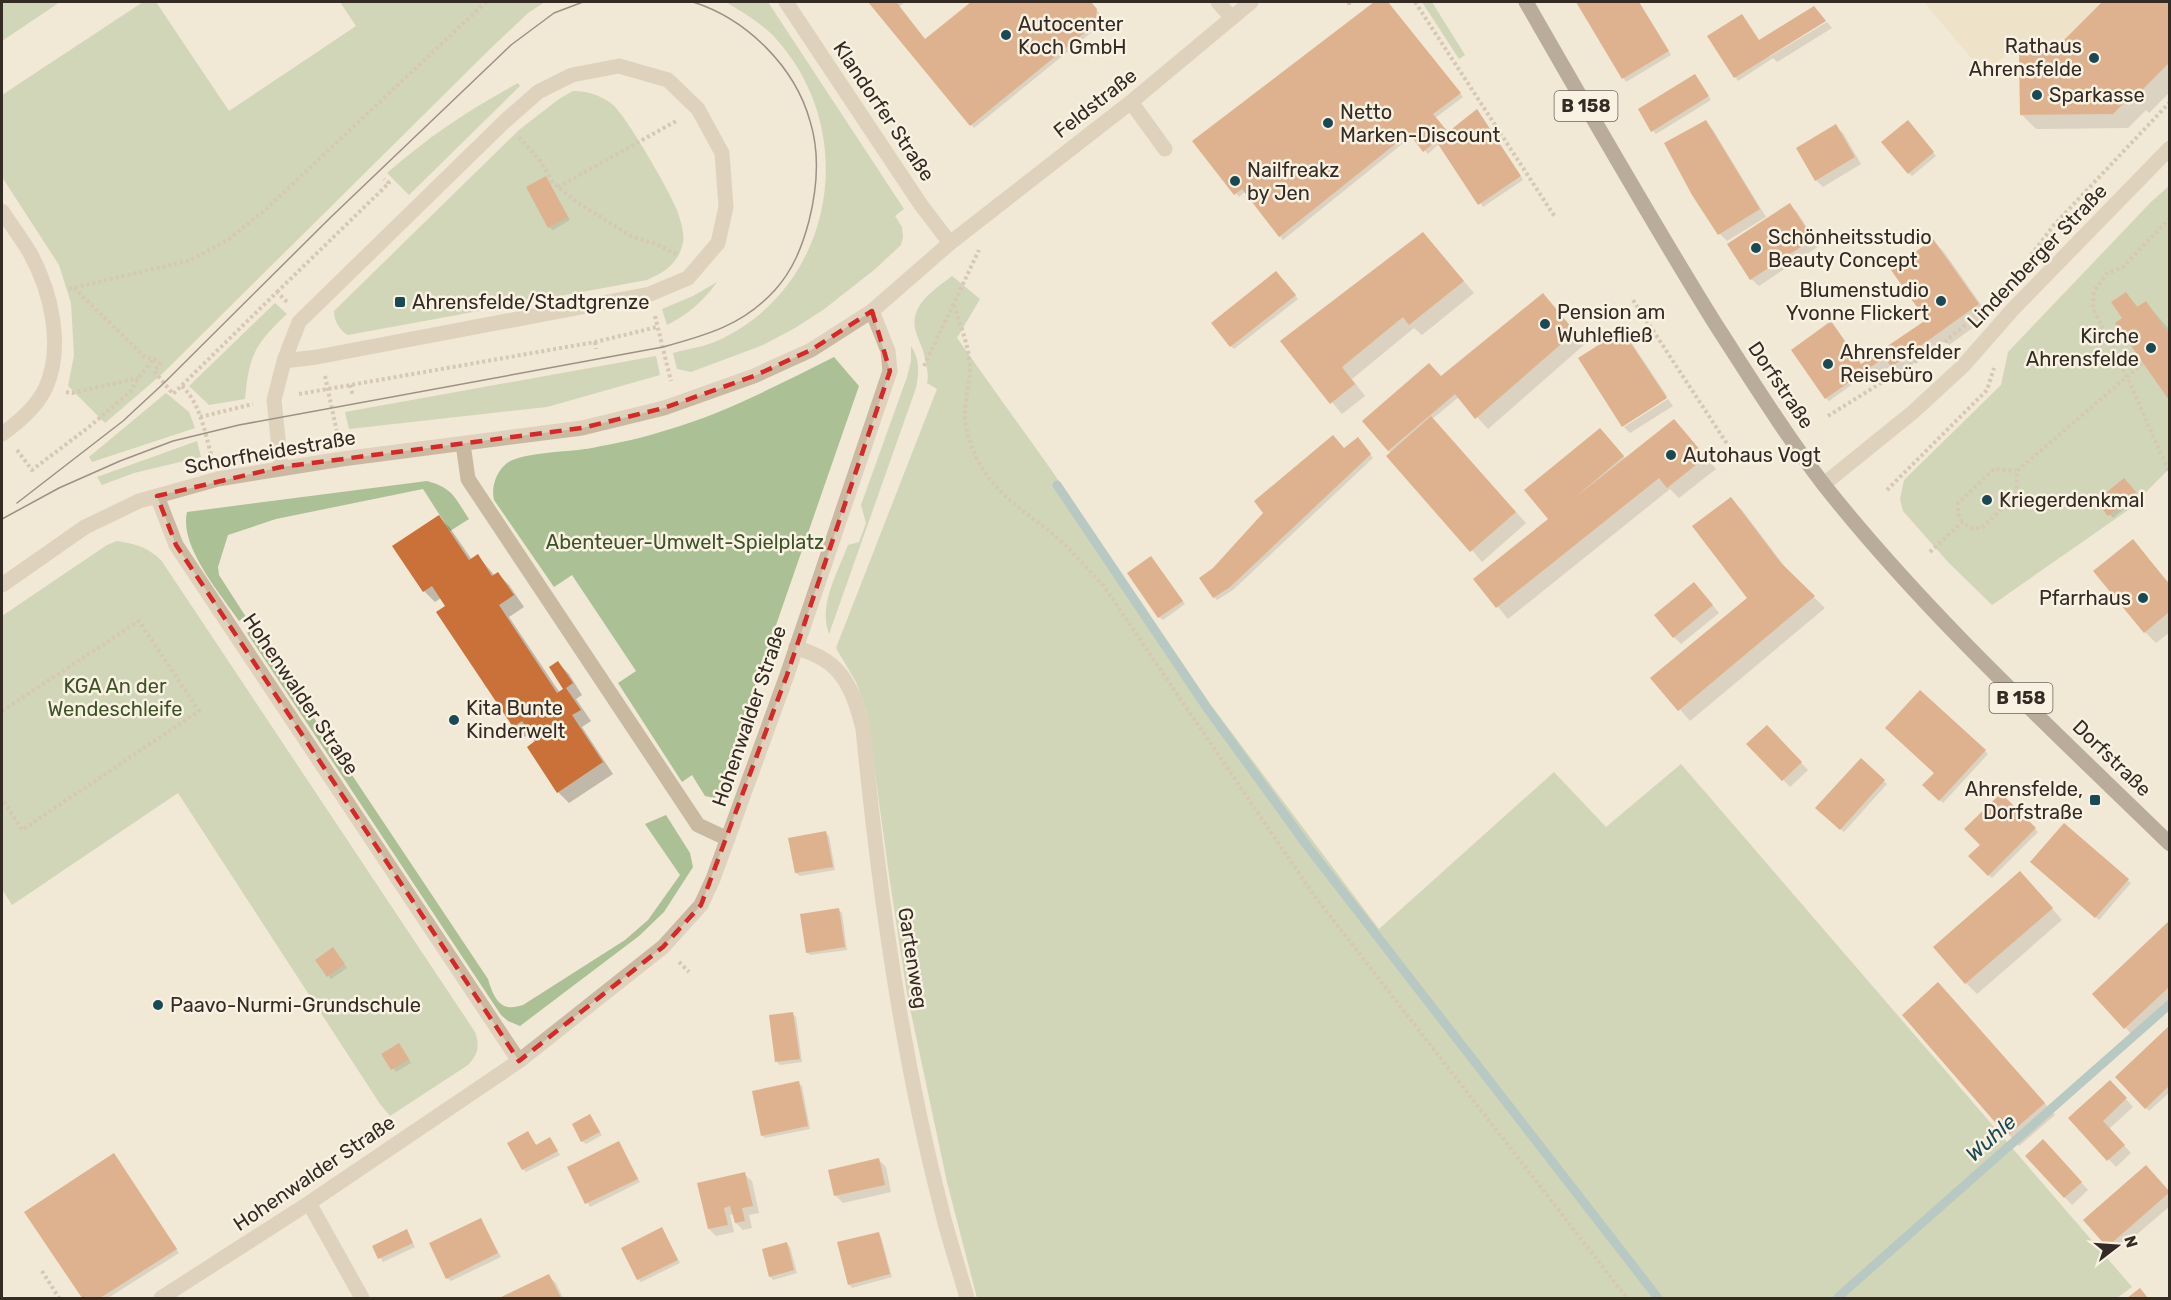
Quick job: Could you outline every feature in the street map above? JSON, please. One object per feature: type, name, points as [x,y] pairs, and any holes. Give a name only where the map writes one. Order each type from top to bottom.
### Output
[{"type":"main road","name":"Dorfstraße","points":[[1526,2],[1691,285],[1770,408],[1824,484],[1902,578],[2169,844]]},
{"type":"street","name":"Klandorfer Straße","points":[[786,2],[921,204],[956,239]]},
{"type":"street","points":[[1218,2],[1232,18]]},
{"type":"street","name":"Feldstraße","points":[[956,239],[1131,102],[1251,2]]},
{"type":"street","points":[[281,467],[274,400],[284,361],[299,322],[505,121],[538,92],[572,75],[619,66],[668,80],[698,108],[722,153],[726,207],[718,243],[687,279],[650,294],[318,357],[284,361]]},
{"type":"street","points":[[1131,102],[1165,149]]},
{"type":"street","name":"Lindenberger Straße","points":[[1824,484],[1913,412],[1963,366],[2013,309],[2169,148]]},
{"type":"street","points":[[2,211],[30,252],[39,272],[51,311],[54,345],[46,388],[28,412],[3,433]]},
{"type":"street","name":"Schorfheidestraße","points":[[2,585],[85,527],[139,501],[218,478],[281,467],[582,428],[664,408],[754,376],[811,350],[872,311],[956,239]]},
{"type":"street","name":"Hohenwalder Straße","points":[[161,1299],[309,1203],[519,1060],[663,947],[701,905],[728,839],[796,647],[890,371],[888,351],[872,311]]},
{"type":"street","points":[[463,444],[468,479],[698,825],[728,839]]},
{"type":"street","name":"Hohenwalder Straße","points":[[157,496],[176,545],[519,1060]]},
{"type":"street","name":"Gartenweg","points":[[796,647],[824,659],[838,672],[851,691],[863,729],[882,894],[910,1066],[942,1214],[967,1299]]},
{"type":"street","points":[[309,1203],[362,1299]]},
{"type":"path","points":[[384,179],[389,183],[173,394],[154,371],[160,364],[154,359],[146,358],[74,288],[191,260],[229,238],[265,210],[486,2]]},
{"type":"path","points":[[1415,2],[1555,217]]},
{"type":"path","points":[[2028,259],[2054,225],[2169,102]]},
{"type":"path","points":[[558,187],[698,108]]},
{"type":"path","points":[[2151,122],[2157,127]]},
{"type":"path","points":[[517,135],[541,162],[553,183],[578,203],[631,236],[672,252]]},
{"type":"path","points":[[2169,218],[2123,267],[2106,274],[2094,292],[2093,308],[2127,377],[2169,474]]},
{"type":"path","points":[[924,366],[982,244]]},
{"type":"path","points":[[277,292],[292,308]]},
{"type":"path","points":[[1633,300],[1739,462]]},
{"type":"path","points":[[954,305],[970,367],[965,401],[966,425],[974,453],[985,473],[999,492],[1064,544],[1103,585],[1313,894],[1628,1299]]},
{"type":"path","points":[[1828,416],[1937,348],[1972,319]]},
{"type":"path","points":[[300,394],[595,342],[657,327],[672,384]]},
{"type":"path","points":[[595,342],[596,349]]},
{"type":"path","points":[[3,433],[32,470],[89,427],[131,391],[138,378],[154,359]]},
{"type":"path","points":[[1887,490],[1987,390],[1996,361]]},
{"type":"path","points":[[2017,471],[2017,494],[1982,528],[1971,528],[1962,522],[1958,514],[1958,503],[1994,469],[2017,471],[2143,363]]},
{"type":"path","points":[[192,367],[196,372]]},
{"type":"path","points":[[324,371],[340,445]]},
{"type":"path","points":[[63,391],[72,393],[138,378]]},
{"type":"path","points":[[350,385],[353,396]]},
{"type":"path","points":[[182,386],[191,395],[200,417],[213,463]]},
{"type":"path","points":[[200,417],[245,406]]},
{"type":"path","points":[[1930,552],[1962,522]]},
{"type":"path","points":[[2,711],[139,621],[199,711],[22,830],[2,798]]},
{"type":"path","points":[[42,1271],[59,1299]]},
{"type":"highlighted area","points":[[872,311],[890,371],[787,675],[701,905],[663,947],[519,1061],[176,545],[157,496],[281,467],[582,428],[664,408],[754,376],[811,350]]},
{"type":"green space","points":[[2,2],[60,2],[2,41]]},
{"type":"green space","points":[[143,2],[156,2],[229,111],[356,26],[340,2],[545,2],[528,13],[489,50],[162,374],[105,423],[68,386],[74,355],[71,303],[59,265],[2,177],[2,95]]},
{"type":"green space","points":[[726,2],[768,2],[904,209],[895,216],[902,227],[903,237],[901,245],[874,270],[823,310],[795,328],[763,345],[691,372],[677,369],[673,353],[717,341],[757,317],[788,285],[810,247],[822,206],[826,163],[820,119],[803,78],[772,34]]},
{"type":"green space","points":[[1422,2],[1432,2],[1465,55],[1459,59]]},
{"type":"green space","points":[[518,83],[520,86],[409,195],[387,173],[450,124]]},
{"type":"green space","points":[[573,91],[594,94],[612,104],[619,111],[657,171],[677,210],[683,231],[681,249],[675,261],[660,274],[647,280],[348,335],[342,331],[336,322],[334,311],[519,130]]},
{"type":"green space","points":[[2169,186],[2169,469],[2142,496],[2144,499],[1992,605],[1948,562],[1903,511],[1900,499],[1904,480],[2001,385],[2008,352]]},
{"type":"green space","points":[[952,276],[980,299],[957,338],[1052,471],[1211,705],[1379,929],[1554,772],[1606,827],[1681,764],[2132,1287],[2117,1298],[977,1298],[947,1182],[907,994],[867,714],[856,682],[836,648],[937,389],[927,383],[928,374],[916,332],[916,314],[924,300]]},
{"type":"green space","points":[[717,282],[695,307],[667,325],[662,309],[693,296]]},
{"type":"green space","points":[[275,303],[287,314],[261,342],[256,351],[249,371],[245,399],[209,405],[189,386]]},
{"type":"green space","points":[[911,346],[918,366],[916,388],[829,634],[826,612],[831,589],[848,545],[859,542],[866,523],[861,505],[907,377],[911,361]]},
{"type":"green space","points":[[656,356],[660,375],[547,407],[349,429],[345,412]]},
{"type":"green space","name":"Abenteuer-Umwelt-Spielplatz","points":[[834,357],[859,386],[717,795],[715,798],[705,796],[692,775],[682,782],[618,683],[636,671],[572,575],[554,587],[494,500],[495,480],[503,467],[514,459],[611,444],[689,423],[752,397]]},
{"type":"green space","points":[[166,393],[189,412],[195,428],[92,462],[89,457]]},
{"type":"green space","points":[[197,441],[201,457],[134,473],[102,485],[97,477]]},
{"type":"green space","points":[[427,481],[448,491],[469,519],[450,531],[423,489],[276,519],[228,535],[218,567],[219,575],[246,617],[239,621],[203,569],[189,539],[186,525],[187,512]]},
{"type":"green space","name":"KGA An der Wendeschleife","points":[[117,541],[141,547],[161,560],[475,1032],[477,1050],[468,1065],[390,1116],[178,793],[12,905],[2,889],[2,616],[107,545]]},
{"type":"green space","points":[[254,628],[488,979],[497,1000],[504,1006],[523,1005],[625,940],[648,920],[680,875],[645,824],[666,815],[690,853],[693,867],[664,912],[639,936],[520,1026],[508,1021],[501,1015],[247,633]]},
{"type":"shaded area","points":[[1924,2],[2102,2],[2053,51],[2006,55],[1984,73]]},
{"type":"building","points":[[868,2],[898,2],[925,39],[971,2],[1091,2],[1097,9],[1095,24],[970,126]]},
{"type":"building","name":"Netto Marken-Discount","points":[[1374,2],[1388,2],[1461,93],[1433,114],[1448,132],[1477,109],[1521,176],[1478,205],[1436,141],[1423,152],[1409,133],[1279,237],[1242,189],[1234,195],[1192,141]]},
{"type":"building","points":[[1576,2],[1639,2],[1669,51],[1622,79]]},
{"type":"building","name":"Rathaus Ahrensfelde","points":[[2102,2],[2169,2],[2169,63],[2133,99],[2131,96],[2113,114],[2020,115],[2019,53],[2053,51]]},
{"type":"building","points":[[1814,6],[1826,21],[1734,78],[1707,36],[1742,14],[1759,40]]},
{"type":"building","points":[[1695,74],[1709,96],[1651,132],[1638,109]]},
{"type":"building","points":[[1706,120],[1760,209],[1718,235],[1692,195],[1664,143]]},
{"type":"building","points":[[1908,120],[1934,152],[1908,174],[1881,142]]},
{"type":"building","points":[[1836,124],[1855,157],[1815,181],[1796,148]]},
{"type":"building","points":[[546,176],[568,217],[548,228],[526,187]]},
{"type":"building","points":[[1790,203],[1813,239],[1750,280],[1727,244]]},
{"type":"building","points":[[1423,232],[1464,281],[1409,325],[1403,317],[1342,367],[1355,384],[1330,404],[1280,341]]},
{"type":"building","points":[[1933,239],[1979,304],[1891,367],[1885,357],[1825,399],[1791,350],[1831,321],[1861,364],[1926,320],[1891,270]]},
{"type":"building","points":[[1276,271],[1296,295],[1230,347],[1211,323]]},
{"type":"building","name":"Kirche Ahrensfelde","points":[[2126,292],[2137,307],[2146,301],[2169,334],[2169,400],[2115,323],[2122,318],[2111,302]]},
{"type":"building","points":[[1543,293],[1575,332],[1475,419],[1455,394],[1388,451],[1362,421],[1429,363],[1441,376]]},
{"type":"building","points":[[1622,330],[1667,398],[1622,427],[1578,358]]},
{"type":"building","points":[[1431,416],[1516,512],[1470,552],[1386,456]]},
{"type":"building","points":[[1674,419],[1706,457],[1667,488],[1659,478],[1496,608],[1473,579],[1548,519],[1524,490],[1600,428],[1624,456],[1572,500]]},
{"type":"building","points":[[1333,435],[1344,448],[1358,437],[1371,454],[1230,587],[1213,598],[1199,578],[1213,568],[1263,513],[1254,501]]},
{"type":"building","points":[[2124,478],[2137,493],[2108,516],[2096,501]]},
{"type":"building","points":[[1731,497],[1781,563],[1815,596],[1678,711],[1650,678],[1747,598],[1692,526]]},
{"type":"building","points":[[439,515],[469,560],[478,554],[492,576],[498,572],[514,595],[499,605],[557,693],[563,689],[549,667],[558,661],[573,683],[566,688],[581,710],[572,715],[603,762],[557,793],[527,747],[535,741],[522,721],[513,727],[436,612],[445,606],[432,586],[423,592],[392,546]]},
{"type":"building","name":"Pfarrhaus","points":[[2133,539],[2169,584],[2169,612],[2144,633],[2093,571]]},
{"type":"building","points":[[1151,556],[1183,601],[1158,618],[1127,573]]},
{"type":"building","points":[[1694,582],[1713,605],[1673,638],[1654,615]]},
{"type":"building","points":[[1920,690],[1986,750],[1939,801],[1922,785],[1934,773],[1885,728]]},
{"type":"building","points":[[1767,725],[1802,762],[1782,781],[1746,744]]},
{"type":"building","points":[[1861,758],[1885,780],[1840,830],[1815,808]]},
{"type":"building","points":[[2001,793],[2036,828],[1988,876],[1968,856],[1980,845],[1964,829]]},
{"type":"building","points":[[2064,823],[2129,879],[2095,918],[2030,862]]},
{"type":"building","points":[[826,831],[833,867],[795,873],[788,838]]},
{"type":"building","points":[[2020,871],[2053,908],[1965,984],[1933,947]]},
{"type":"building","points":[[839,908],[845,947],[806,953],[800,914]]},
{"type":"building","points":[[2169,921],[2169,987],[2124,1029],[2092,994]]},
{"type":"building","points":[[333,947],[345,964],[327,977],[315,960]]},
{"type":"building","points":[[1938,982],[2045,1103],[2007,1136],[1902,1015]]},
{"type":"building","points":[[793,1012],[800,1059],[775,1062],[769,1015]]},
{"type":"building","points":[[2169,1026],[2169,1086],[2145,1109],[2115,1077]]},
{"type":"building","points":[[399,1043],[409,1059],[391,1070],[381,1054]]},
{"type":"building","points":[[2110,1080],[2127,1098],[2103,1121],[2125,1145],[2107,1161],[2068,1118]]},
{"type":"building","points":[[799,1081],[808,1126],[761,1136],[752,1091]]},
{"type":"building","points":[[590,1114],[600,1132],[581,1142],[572,1124]]},
{"type":"building","points":[[528,1131],[536,1145],[550,1137],[558,1151],[522,1170],[507,1143]]},
{"type":"building","points":[[2043,1139],[2082,1182],[2064,1198],[2025,1156]]},
{"type":"building","points":[[619,1141],[638,1179],[585,1204],[567,1167]]},
{"type":"building","points":[[114,1153],[177,1249],[100,1298],[82,1298],[24,1212]]},
{"type":"building","points":[[879,1158],[885,1185],[834,1196],[828,1170]]},
{"type":"building","points":[[2146,1165],[2170,1192],[2107,1247],[2083,1220]]},
{"type":"building","points":[[745,1172],[753,1206],[742,1208],[745,1221],[735,1223],[730,1206],[724,1208],[728,1225],[708,1229],[697,1183]]},
{"type":"building","points":[[481,1218],[498,1253],[446,1279],[429,1243]]},
{"type":"building","points":[[662,1227],[678,1260],[637,1280],[621,1248]]},
{"type":"building","points":[[407,1229],[413,1243],[378,1259],[372,1246]]},
{"type":"building","points":[[879,1232],[890,1274],[848,1285],[837,1242]]},
{"type":"building","points":[[787,1242],[794,1270],[769,1277],[762,1249]]},
{"type":"building","points":[[549,1274],[561,1298],[499,1298]]},
{"type":"building","points":[[2140,1288],[2148,1298],[2127,1298]]},
{"type":"waterway","points":[[1057,485],[1207,708],[1308,847],[1658,1298]]},
{"type":"waterway","name":"Wuhle","points":[[1837,1298],[2170,1004]]},
{"type":"tram line","points":[[17,503],[123,421],[164,383],[331,217],[511,45],[554,13],[583,2]]},
{"type":"tram line","points":[[2,519],[59,488],[173,441],[239,425],[663,347],[724,327],[750,312],[763,302],[781,282],[792,266],[803,240],[812,209],[815,184],[816,158],[813,133],[803,101],[781,64],[750,33],[732,20],[693,2]]},
{"type":"place","name":"Autocenter Koch GmbH","points":[[1006,35]]},
{"type":"place","name":"Rathaus Ahrensfelde","points":[[2094,58]]},
{"type":"place","name":"Sparkasse","points":[[2037,95]]},
{"type":"place","name":"Netto Marken-Discount","points":[[1328,123]]},
{"type":"place","name":"Nailfreakz by Jen","points":[[1235,181]]},
{"type":"place","name":"Schönheitsstudio Beauty Concept","points":[[1756,248]]},
{"type":"place","name":"Blumenstudio Yvonne Flickert","points":[[1941,301]]},
{"type":"place","name":"Ahrensfelde/Stadtgrenze","points":[[400,302]]},
{"type":"place","name":"Pension am Wuhlefließ","points":[[1545,324]]},
{"type":"place","name":"Kirche Ahrensfelde","points":[[2151,348]]},
{"type":"place","name":"Ahrensfelder Reisebüro","points":[[1828,364]]},
{"type":"place","name":"Autohaus Vogt","points":[[1671,455]]},
{"type":"place","name":"Kriegerdenkmal","points":[[1987,500]]},
{"type":"place","name":"Pfarrhaus","points":[[2143,598]]},
{"type":"place","name":"Kita Bunte Kinderwelt","points":[[454,720]]},
{"type":"place","name":"Ahrensfelde, Dorfstraße","points":[[2095,800]]},
{"type":"place","name":"Paavo-Nurmi-Grundschule","points":[[158,1005]]}]
